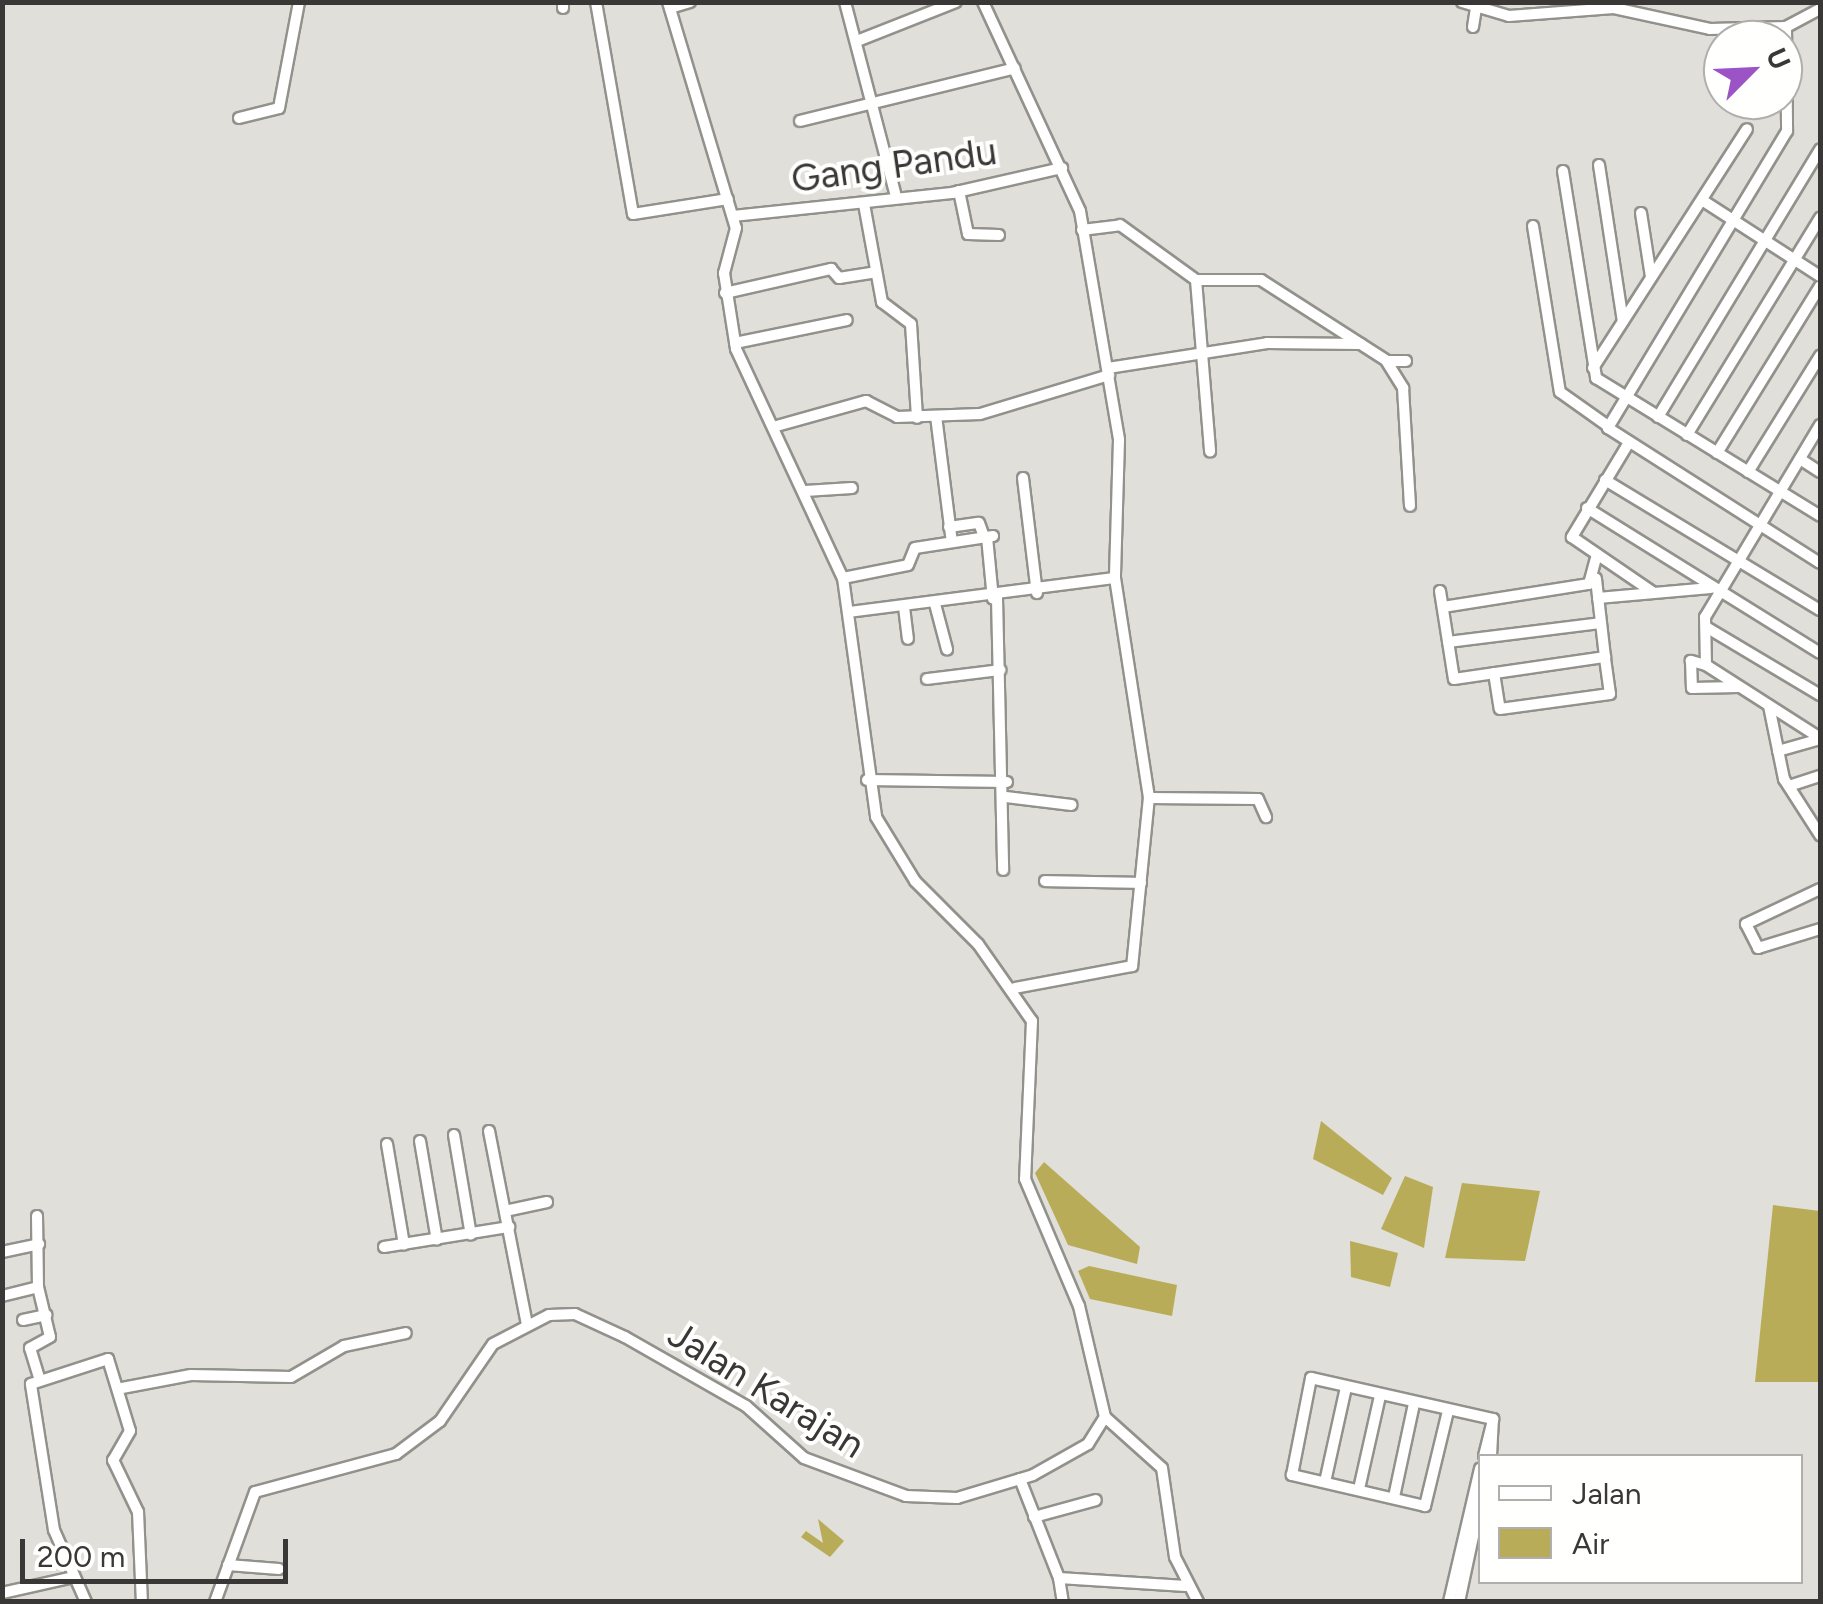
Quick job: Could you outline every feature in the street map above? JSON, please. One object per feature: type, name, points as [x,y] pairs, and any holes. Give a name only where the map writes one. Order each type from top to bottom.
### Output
[{"type":"street","points":[[239,118],[280,108],[299,2]]},
{"type":"street","points":[[596,2],[633,214],[728,200]]},
{"type":"street","points":[[690,2],[669,5],[733,216],[724,293],[735,343],[843,578],[867,780],[898,857],[1015,988],[1035,1035],[1023,1168],[1078,1306],[1105,1417],[1162,1468],[1186,1586],[1198,1602]]},
{"type":"street","points":[[845,2],[878,100],[896,196]]},
{"type":"street","points":[[857,41],[956,2]]},
{"type":"street","points":[[984,2],[1062,168],[1082,230],[1119,440],[1115,578],[1149,798],[1131,968],[1015,988]]},
{"type":"street","points":[[1462,2],[1527,16],[1596,7],[1703,29]]},
{"type":"street","points":[[1473,27],[1477,6]]},
{"type":"street","points":[[800,121],[1014,68]]},
{"type":"street","points":[[1608,426],[1787,132],[1787,120]]},
{"type":"street","points":[[1592,368],[1747,128]]},
{"type":"street","points":[[1658,418],[1820,149]]},
{"type":"street","points":[[1598,165],[1623,321]]},
{"type":"street","name":"Gang Pandu","points":[[733,216],[959,191],[1062,168]]},
{"type":"street","points":[[1563,171],[1592,368],[1658,418],[1820,516]]},
{"type":"street","points":[[959,191],[968,234],[999,235]]},
{"type":"street","points":[[1706,202],[1820,276]]},
{"type":"street","points":[[864,204],[884,306],[911,324],[917,418]]},
{"type":"street","points":[[1642,214],[1652,277]]},
{"type":"street","points":[[1688,435],[1820,218]]},
{"type":"street","points":[[1082,230],[1120,225],[1196,280],[1261,280],[1387,362],[1402,388],[1410,506]]},
{"type":"street","points":[[1533,226],[1560,392],[1628,444],[1820,563]]},
{"type":"street","points":[[724,293],[831,269],[839,278],[876,272]]},
{"type":"street","points":[[1196,280],[1210,451]]},
{"type":"street","points":[[1717,453],[1820,286]]},
{"type":"street","points":[[735,343],[847,320]]},
{"type":"street","points":[[772,427],[866,401],[917,418],[1014,408],[1108,371],[1203,351],[1361,344]]},
{"type":"street","points":[[1748,472],[1820,356]]},
{"type":"street","points":[[1387,362],[1406,361]]},
{"type":"street","points":[[936,416],[952,542]]},
{"type":"street","points":[[1706,664],[1706,626],[1715,589],[1761,526],[1820,428]]},
{"type":"street","points":[[1628,444],[1572,538],[1654,593]]},
{"type":"street","points":[[1800,459],[1820,472]]},
{"type":"street","points":[[1023,478],[1037,593]]},
{"type":"street","points":[[1605,480],[1740,558],[1820,610]]},
{"type":"street","points":[[806,492],[852,488]]},
{"type":"street","points":[[1587,508],[1820,653]]},
{"type":"street","points":[[949,527],[979,523],[988,537],[1007,782],[1003,870]]},
{"type":"street","points":[[843,578],[908,565],[912,549],[988,537]]},
{"type":"street","points":[[1494,674],[1500,710],[1610,694],[1596,557]]},
{"type":"street","points":[[849,612],[1037,593],[1115,578]]},
{"type":"street","points":[[1443,607],[1596,579]]},
{"type":"street","points":[[1598,598],[1715,589]]},
{"type":"street","points":[[1440,591],[1454,679],[1606,657]]},
{"type":"street","points":[[935,604],[947,650]]},
{"type":"street","points":[[904,606],[908,639]]},
{"type":"street","points":[[1448,642],[1600,623]]},
{"type":"street","points":[[1706,626],[1820,694]]},
{"type":"street","points":[[1739,686],[1686,688],[1691,661],[1706,664],[1820,738]]},
{"type":"street","points":[[926,680],[1000,670]]},
{"type":"street","points":[[1769,706],[1789,786],[1815,815],[1820,835]]},
{"type":"street","points":[[1778,752],[1820,738]]},
{"type":"street","points":[[1789,786],[1820,776]]},
{"type":"street","points":[[867,780],[1007,782]]},
{"type":"street","points":[[1006,797],[1072,805]]},
{"type":"street","points":[[1149,798],[1258,799],[1266,817]]},
{"type":"street","points":[[1045,880],[1140,882]]},
{"type":"street","points":[[1820,890],[1746,924],[1758,948],[1820,929]]},
{"type":"street","points":[[489,1130],[527,1324]]},
{"type":"street","points":[[454,1135],[471,1234]]},
{"type":"street","points":[[420,1142],[437,1240]]},
{"type":"street","points":[[388,1144],[404,1245]]},
{"type":"street","points":[[505,1211],[547,1202]]},
{"type":"street","points":[[37,1216],[38,1287],[49,1339],[30,1350],[38,1378],[32,1396],[50,1516],[86,1602]]},
{"type":"street","points":[[384,1248],[509,1227]]},
{"type":"street","points":[[2,1252],[39,1244]]},
{"type":"street","points":[[2,1296],[38,1287]]},
{"type":"street","name":"Jalan Karajan","points":[[215,1602],[255,1492],[396,1454],[440,1421],[492,1344],[527,1324],[561,1313],[587,1318],[746,1406],[804,1458],[861,1485],[934,1500],[1020,1479],[1088,1444],[1105,1417]]},
{"type":"street","points":[[23,1320],[46,1315]]},
{"type":"street","points":[[122,1388],[191,1375],[288,1377],[344,1346],[406,1333]]},
{"type":"street","points":[[38,1378],[108,1358],[122,1388],[131,1438],[113,1460],[138,1512],[142,1602]]},
{"type":"street","points":[[1448,1411],[1429,1504],[1292,1474],[1311,1378],[1492,1419]]},
{"type":"street","points":[[1325,1482],[1346,1387]]},
{"type":"street","points":[[1359,1489],[1380,1396]]},
{"type":"street","points":[[1394,1497],[1414,1404]]},
{"type":"street","points":[[1484,1454],[1492,1419]]},
{"type":"street","points":[[1491,1454],[1492,1419]]},
{"type":"street","points":[[1020,1479],[1059,1578],[1063,1602]]},
{"type":"street","points":[[1449,1602],[1478,1479]]},
{"type":"street","points":[[1034,1517],[1096,1500]]},
{"type":"street","points":[[1459,1602],[1478,1513]]},
{"type":"street","points":[[228,1565],[279,1569]]},
{"type":"street","points":[[2,1593],[74,1578]]},
{"type":"street","points":[[1059,1578],[1186,1586]]},
{"type":"water","points":[[1321,1121],[1392,1178],[1383,1195],[1313,1159]]},
{"type":"water","points":[[1044,1162],[1140,1247],[1137,1264],[1068,1245],[1035,1173]]},
{"type":"water","points":[[1405,1176],[1433,1187],[1424,1248],[1381,1229]]},
{"type":"water","points":[[1462,1183],[1540,1191],[1525,1261],[1445,1258]]},
{"type":"water","points":[[1773,1205],[1820,1211],[1820,1382],[1755,1382]]},
{"type":"water","points":[[1350,1241],[1398,1253],[1390,1287],[1351,1277]]},
{"type":"water","points":[[1089,1266],[1177,1285],[1172,1316],[1090,1299],[1078,1271]]},
{"type":"water","points":[[818,1519],[844,1541],[830,1557],[801,1537],[806,1531],[823,1543]]}]
